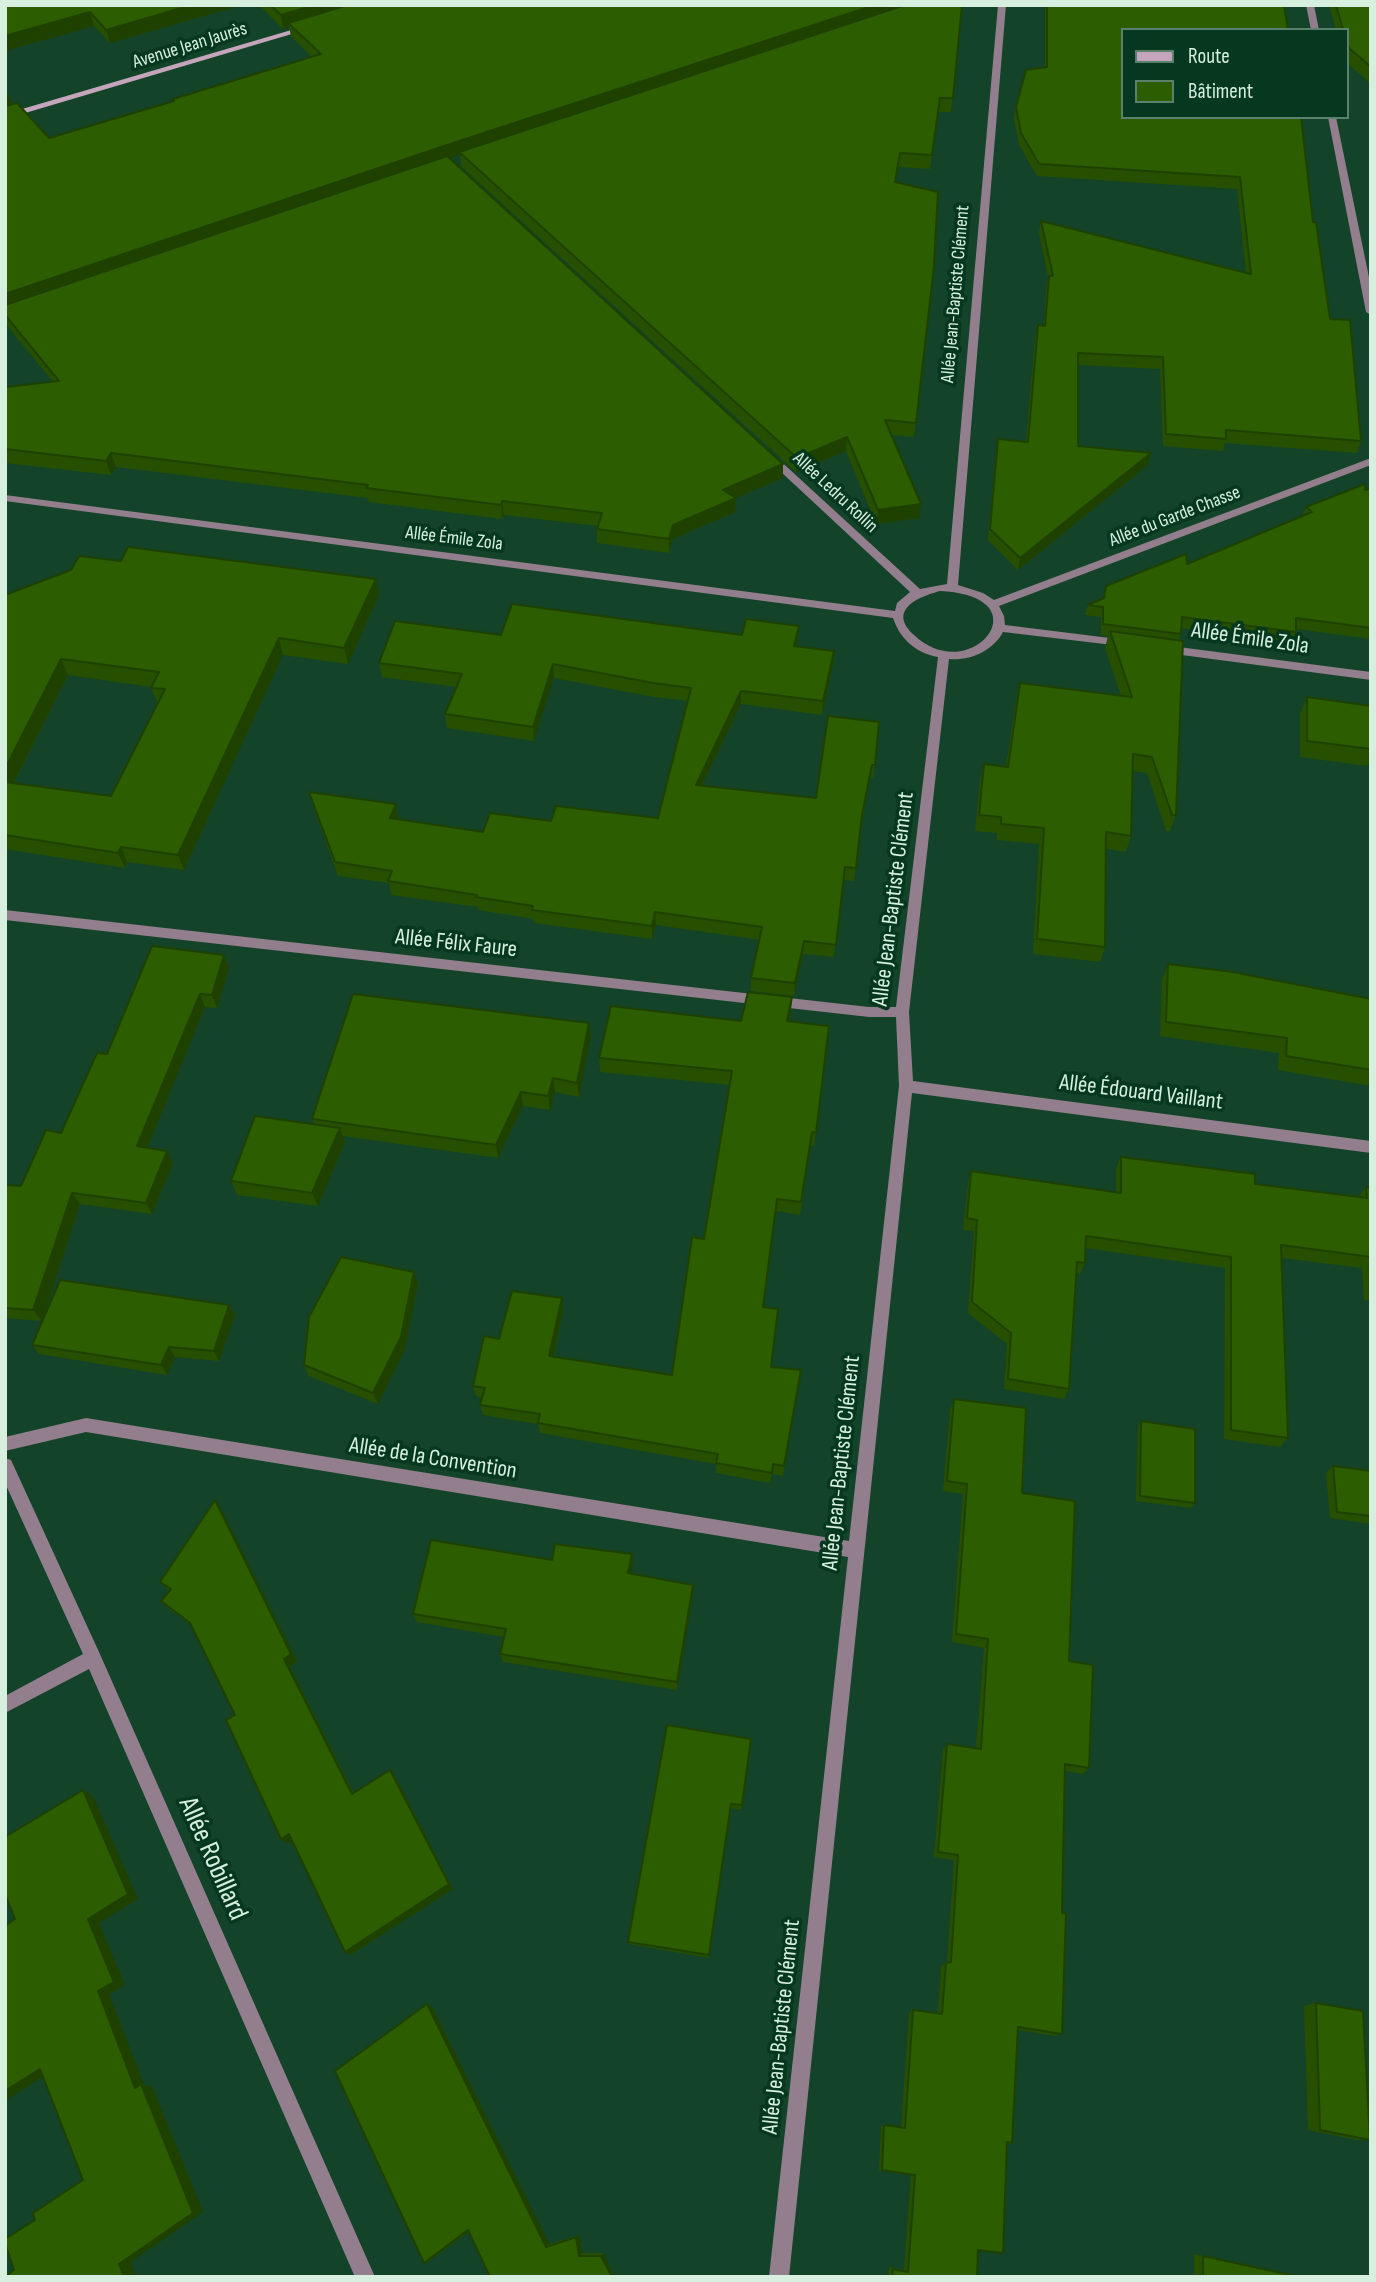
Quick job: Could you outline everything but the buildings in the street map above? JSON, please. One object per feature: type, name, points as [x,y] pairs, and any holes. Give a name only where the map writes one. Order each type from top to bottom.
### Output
[{"type":"main road","name":"Avenue Jean Jaurès","points":[[5,117],[318,25]]},
{"type":"street","name":"Allée Jean-Baptiste Clément","points":[[952,587],[1002,5]]},
{"type":"street","points":[[1310,5],[1315,28]]},
{"type":"street","points":[[1332,119],[1371,312]]},
{"type":"street","name":"Allée Ledru Rollin","points":[[765,453],[917,592]]},
{"type":"street","name":"Allée du Garde Chasse","points":[[992,605],[1371,461]]},
{"type":"street","name":"Allée Émile Zola","points":[[5,498],[898,615]]},
{"type":"street","points":[[952,587],[975,593],[992,605],[998,616],[999,628],[995,638],[987,646],[974,652],[944,655],[922,648],[905,636],[899,625],[898,615],[908,598],[928,588],[952,587]]},
{"type":"street","points":[[999,628],[1143,646]]},
{"type":"street","name":"Allée Émile Zola","points":[[1157,648],[1371,676]]},
{"type":"street","name":"Allée Jean-Baptiste Clément","points":[[779,2277],[906,1086],[902,1012],[944,655]]},
{"type":"street","name":"Allée Félix Faure","points":[[5,915],[869,1012],[902,1012]]},
{"type":"street","name":"Allée Édouard Vaillant","points":[[906,1086],[1371,1147]]},
{"type":"street","name":"Allée de la Convention","points":[[5,1444],[86,1426],[856,1550]]},
{"type":"street","name":"Allée Robillard","points":[[5,1465],[93,1658],[365,2277]]},
{"type":"street","points":[[5,1704],[93,1658]]}]
